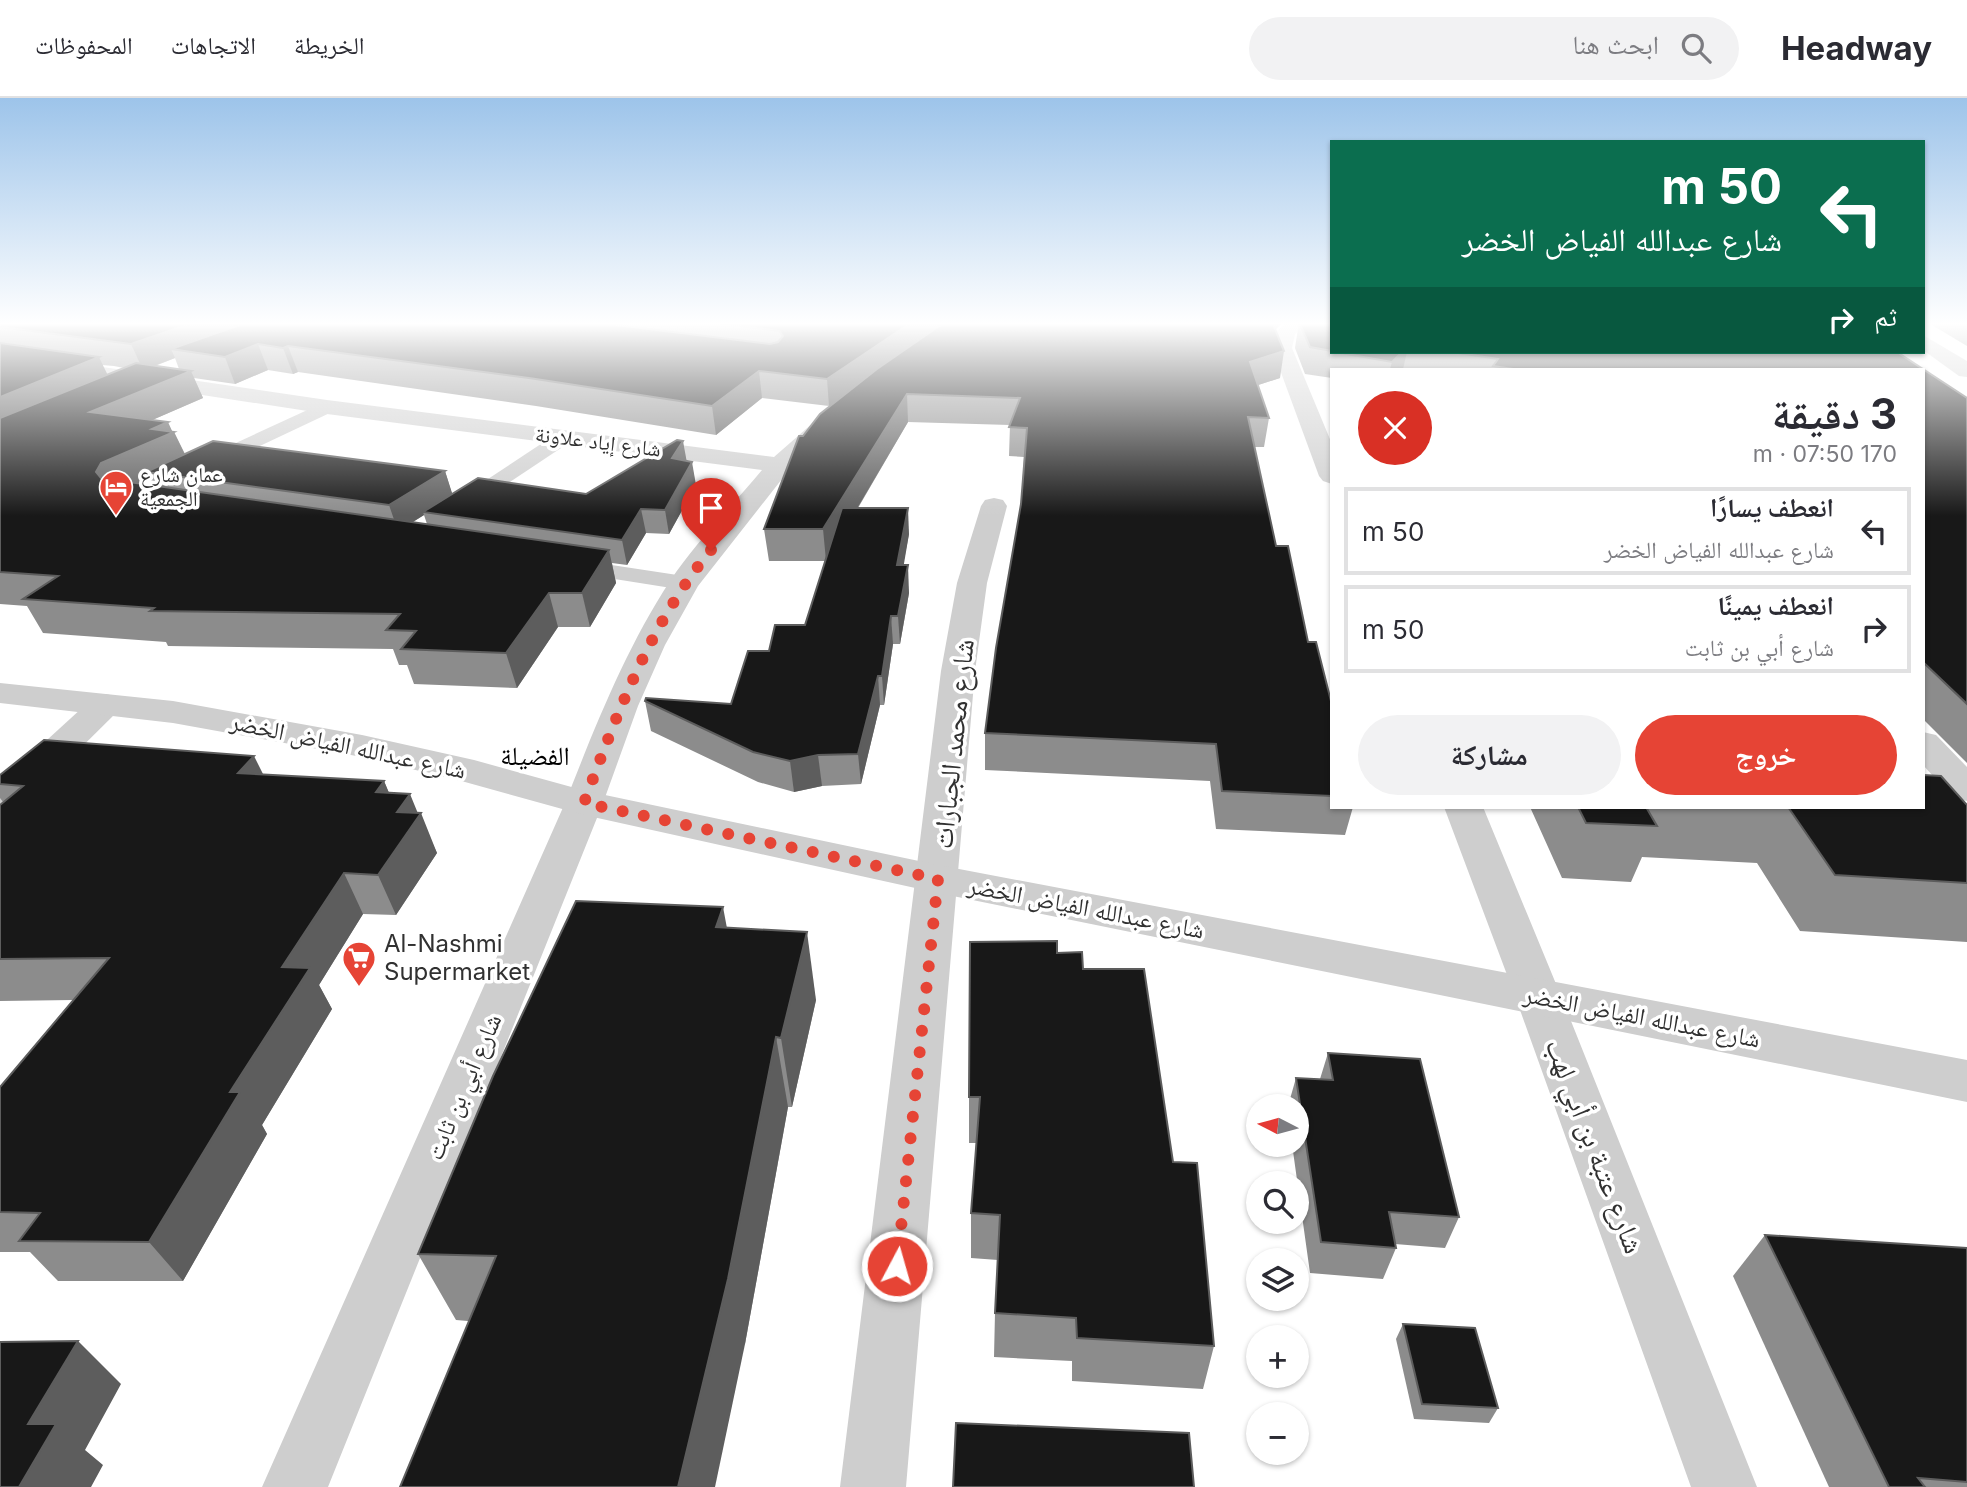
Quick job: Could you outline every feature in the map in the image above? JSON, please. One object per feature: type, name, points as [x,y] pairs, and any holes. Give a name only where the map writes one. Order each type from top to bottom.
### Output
[{"type":"street","points":[[113,394],[130,387]]},
{"type":"street","name":"شارع إياد علاونة","points":[[204,387],[327,407],[780,465]]},
{"type":"street","points":[[1297,387],[1330,471]]},
{"type":"street","name":"شارع أبي بن ثابت","points":[[295,1487],[584,803],[621,706],[649,645],[684,583],[780,465],[864,392]]},
{"type":"street","name":"شارع محمد الجبارات","points":[[873,1487],[958,671],[972,583],[994,506]]},
{"type":"street","name":"شارع عبدالله الفياض الخضر","points":[[0,693],[106,704],[264,727],[362,746],[474,772],[584,803],[938,879],[1967,1081]]},
{"type":"street","points":[[0,805],[106,704]]},
{"type":"street","points":[[1925,745],[1967,789]]},
{"type":"street","name":"شارع عتبة بن أبي لهب","points":[[1464,809],[1538,996],[1724,1487]]},
{"type":"lane","points":[[188,472],[327,407]]},
{"type":"lane","points":[[438,519],[563,438]]},
{"type":"lane","points":[[551,563],[684,583]]},
{"type":"building","points":[[0,387],[25,387],[0,397]]},
{"type":"building","points":[[77,387],[152,387],[90,412],[168,422],[152,429],[174,432],[101,463],[96,472],[101,478],[609,550],[582,593],[549,593],[506,653],[401,649],[416,631],[386,630],[400,614],[150,611],[154,608],[23,599],[58,576],[0,572],[0,418]]},
{"type":"building","points":[[587,387],[738,387],[712,406]]},
{"type":"building","points":[[854,387],[1258,387],[1269,418],[1248,417],[1276,546],[1288,546],[1308,642],[1316,642],[1330,697],[1330,796],[1222,791],[1216,744],[985,733],[996,648],[1021,504],[1027,428],[1009,427],[1020,398],[907,394],[823,529],[764,529],[799,436],[803,436],[820,414]]},
{"type":"building","points":[[1925,387],[1950,387],[1967,398],[1967,704],[1925,664]]},
{"type":"building","points":[[677,440],[683,441],[672,458],[692,462],[665,510],[641,509],[622,540],[423,512],[478,478],[586,494]]},
{"type":"building","points":[[213,441],[445,471],[389,505],[146,472]]},
{"type":"building","points":[[842,508],[908,508],[897,565],[908,565],[898,616],[891,616],[882,676],[878,676],[858,754],[818,755],[790,761],[753,752],[645,701],[646,698],[731,704],[748,651],[769,651],[775,625],[805,625]]},
{"type":"building","points":[[44,740],[254,756],[238,773],[384,781],[376,792],[410,794],[397,812],[421,813],[378,875],[344,873],[282,967],[310,968],[230,1092],[240,1092],[149,1242],[19,1241],[40,1213],[0,1212],[0,1087],[109,958],[0,959],[0,805],[23,786],[0,784],[0,775]]},
{"type":"building","points":[[1925,775],[1941,776],[1967,805],[1967,883],[1835,875],[1789,809],[1925,809]]},
{"type":"building","points":[[1579,809],[1647,809],[1657,826],[1586,823]]},
{"type":"building","points":[[576,901],[723,907],[716,927],[807,932],[781,1038],[776,1037],[728,1279],[678,1487],[400,1487],[496,1256],[418,1254],[493,1076]]},
{"type":"building","points":[[1057,941],[1057,953],[1082,952],[1083,969],[1144,969],[1173,1162],[1197,1163],[1214,1346],[1077,1338],[1076,1318],[995,1313],[1000,1215],[971,1213],[980,1097],[969,1097],[970,942]]},
{"type":"building","points":[[1328,1053],[1420,1059],[1459,1217],[1389,1212],[1396,1248],[1321,1242],[1308,1157],[1309,1094],[1298,1094],[1296,1078],[1333,1080]]},
{"type":"building","points":[[1765,1235],[1967,1248],[1967,1482],[1918,1478],[1925,1487],[1889,1487]]},
{"type":"building","points":[[1403,1324],[1475,1328],[1498,1408],[1422,1404]]},
{"type":"building","points":[[78,1341],[28,1424],[56,1424],[19,1487],[0,1487],[0,1342]]},
{"type":"building","points":[[956,1423],[1189,1433],[1194,1487],[953,1487]]},
{"type":"place","name":"عمان شارع الجمعية","points":[[116,517]]},
{"type":"place","name":"Al-Nashmi Supermarket","points":[[359,988]]},
{"type":"district","name":"الفضيلة","points":[[535,756]]},
{"type":"route","points":[[711,550],[684,583],[649,645],[621,706],[584,803],[938,879],[897,1266]]}]
